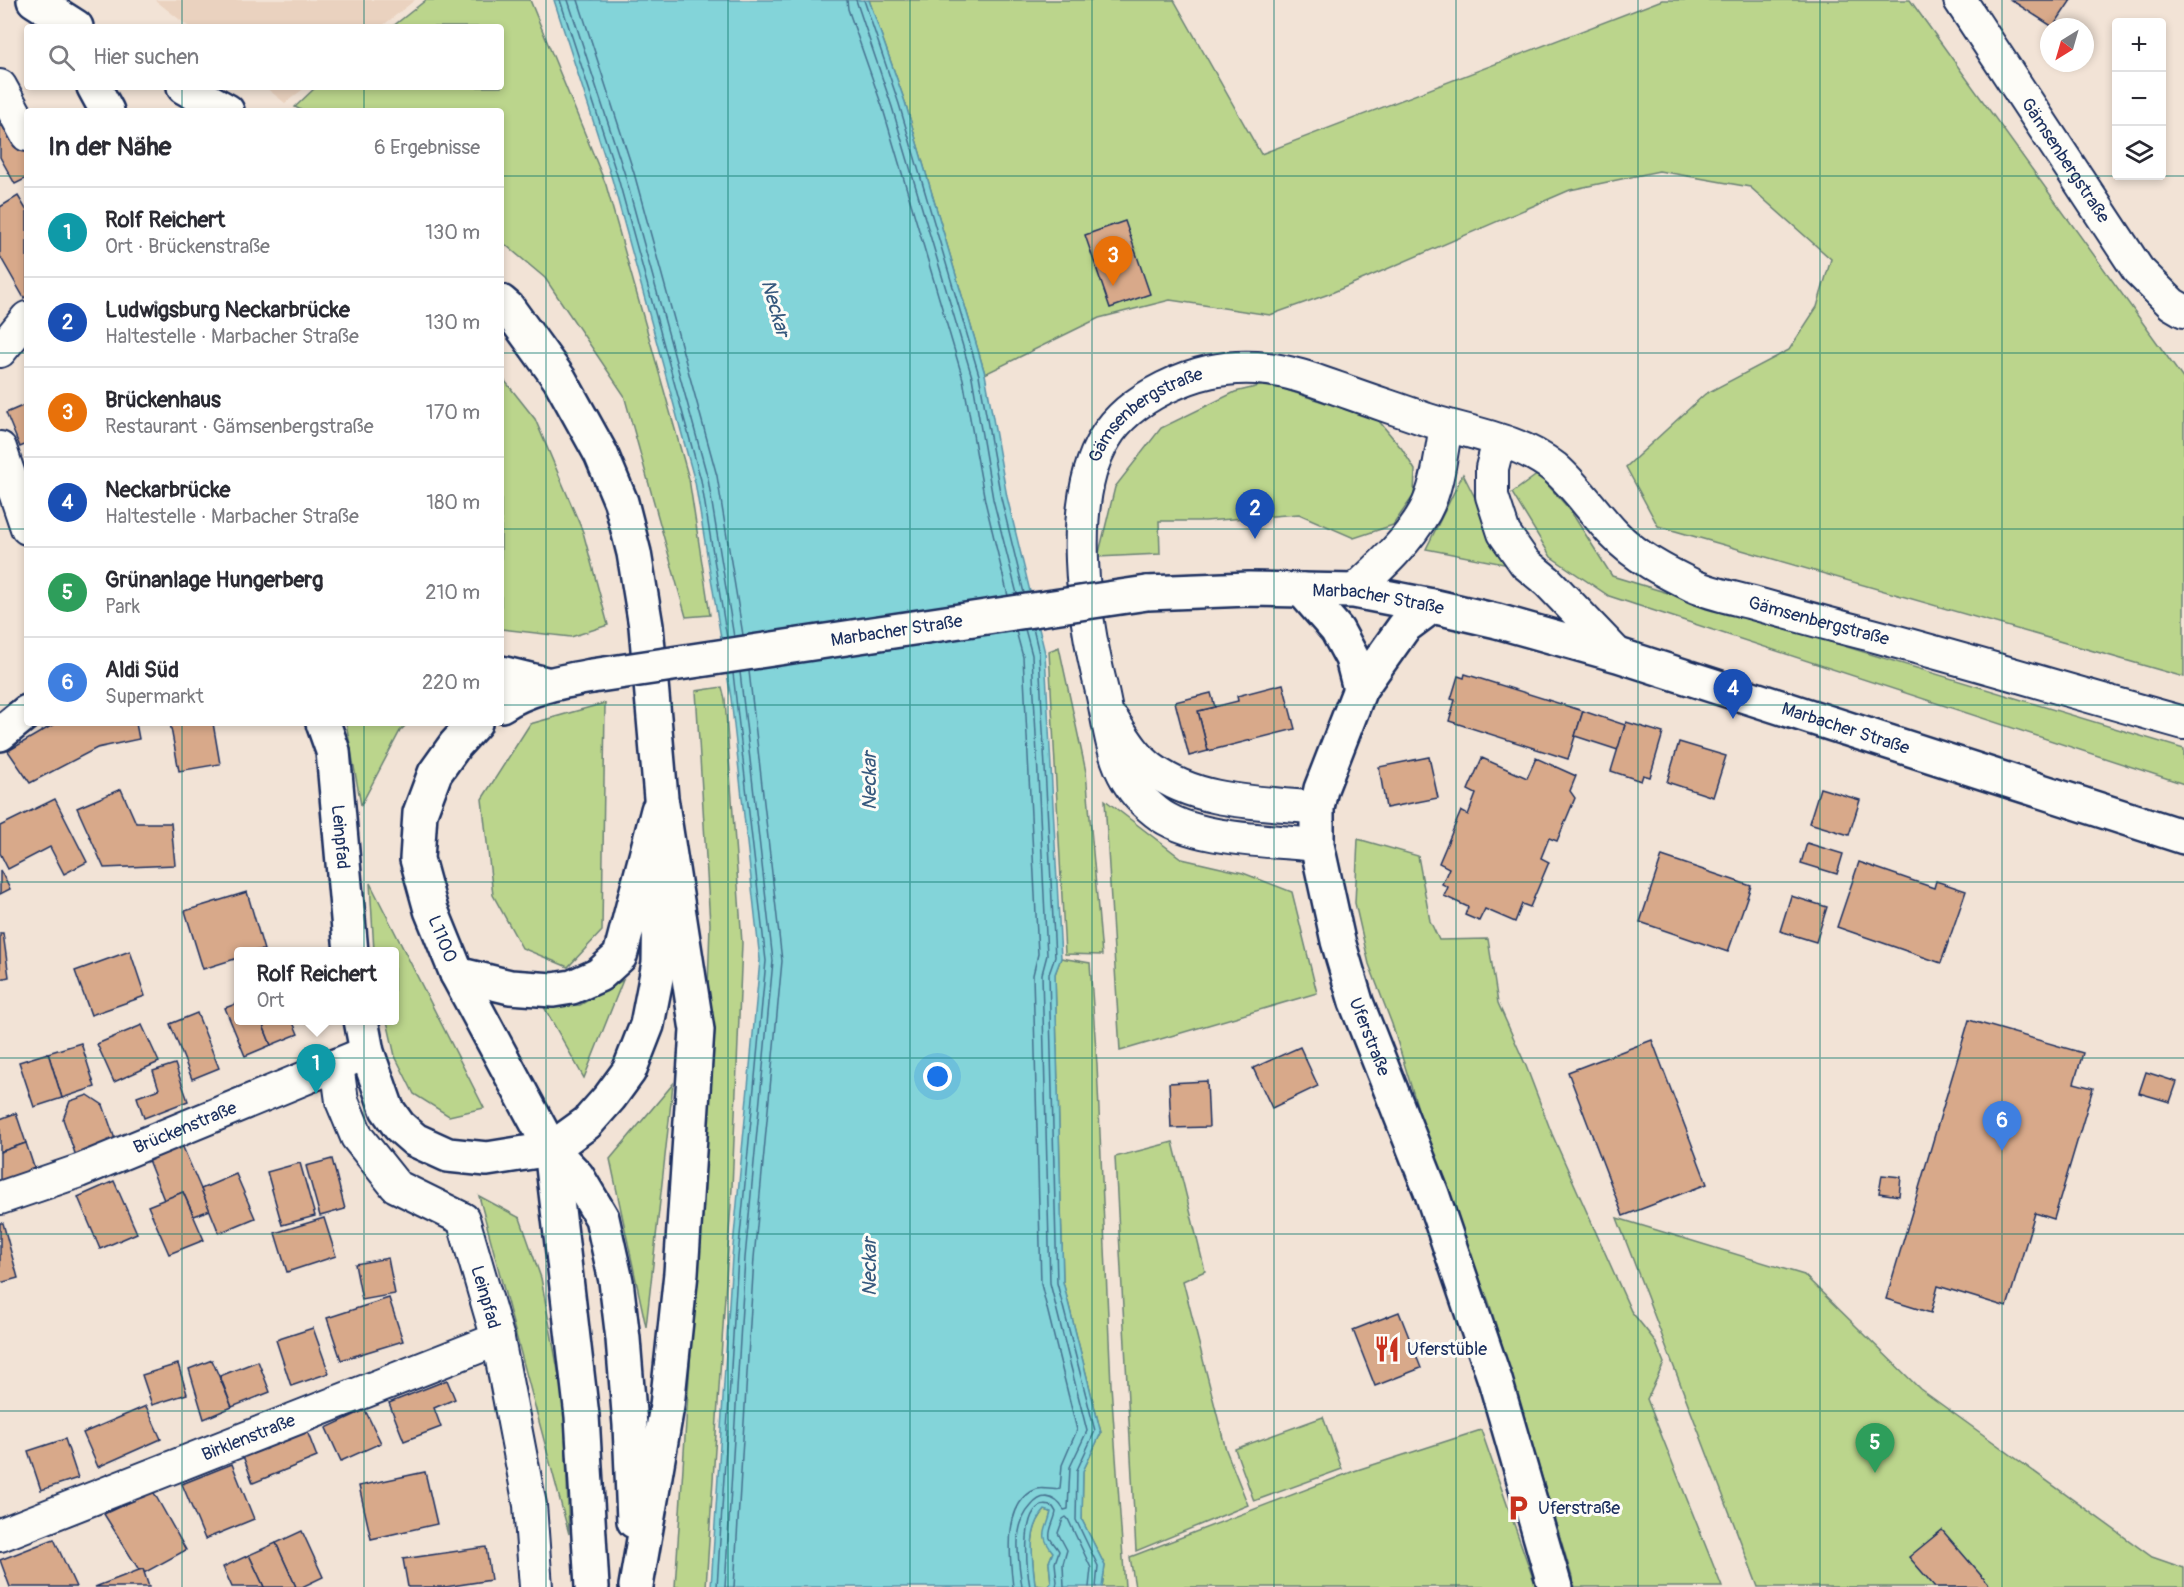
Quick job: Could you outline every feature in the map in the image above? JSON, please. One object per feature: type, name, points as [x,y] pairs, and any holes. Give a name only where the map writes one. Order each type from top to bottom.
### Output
[{"type":"main road","points":[[96,90],[105,108]]},
{"type":"main road","points":[[189,90],[222,108]]},
{"type":"main road","points":[[504,306],[560,380],[601,454],[621,502],[634,553],[646,626],[661,798],[697,1030],[681,1273],[667,1406],[636,1587]]},
{"type":"main road","name":"Marbacher Straße","points":[[546,684],[1147,592],[1248,589],[1354,591],[1432,606],[1538,632],[1618,655],[2184,837]]},
{"type":"main road","points":[[1302,590],[1337,630],[1352,658],[1360,688]]},
{"type":"main road","name":"Uferstraße","points":[[1432,606],[1404,627],[1360,688],[1321,789],[1317,808],[1317,845],[1338,941],[1356,1002],[1432,1194],[1495,1380],[1555,1587]]},
{"type":"main road","points":[[504,674],[546,684]]},
{"type":"main road","points":[[504,703],[518,694],[546,684]]},
{"type":"main road","points":[[0,734],[24,714]]},
{"type":"main road","name":"Leinpfad","points":[[325,726],[333,751],[351,947]]},
{"type":"main road","name":"L1100","points":[[472,726],[435,773],[420,813],[417,859],[431,910],[457,974],[551,1149]]},
{"type":"main road","points":[[457,974],[510,987],[553,990],[572,987],[599,975],[620,956],[661,798]]},
{"type":"main road","points":[[364,1034],[387,1109],[399,1126],[415,1140],[448,1155],[487,1159],[551,1149],[587,1123],[629,1071],[647,1025],[659,963],[661,798]]},
{"type":"main road","points":[[551,1149],[577,1176],[602,1218],[616,1281],[630,1425],[636,1587]]},
{"type":"main road","points":[[551,1149],[582,1416],[592,1587]]},
{"type":"street","name":"Gämsenbergstraße","points":[[1960,0],[2138,270],[2172,303],[2184,311]]},
{"type":"street","points":[[0,86],[24,130]]},
{"type":"street","points":[[0,351],[24,322]]},
{"type":"street","name":"Gämsenbergstraße","points":[[1317,845],[1213,834],[1175,824],[1158,814],[1128,783],[1116,760],[1095,661],[1081,562],[1085,501],[1092,470],[1104,439],[1121,418],[1149,395],[1187,377],[1211,370],[1256,368],[1293,373],[1532,453],[1554,467],[1614,534],[1637,555],[1698,588],[2184,723]]},
{"type":"street","points":[[1354,591],[1408,537],[1426,510],[1446,426]]},
{"type":"street","points":[[1499,441],[1492,468],[1492,496],[1504,533],[1526,563],[1548,582],[1618,655]]},
{"type":"street","points":[[0,447],[24,519]]},
{"type":"street","name":"Gämsenbergstraße","points":[[1107,713],[1133,750],[1152,769],[1169,780],[1211,796],[1317,808]]},
{"type":"street","name":"Brückenstraße","points":[[0,1198],[79,1171],[337,1065],[364,1034]]},
{"type":"street","name":"Leinpfad","points":[[337,1065],[342,1101],[357,1137],[396,1186],[463,1219],[498,1339],[530,1504],[536,1587]]},
{"type":"street","name":"Birklenstraße","points":[[0,1535],[498,1339]]},
{"type":"shaded area","points":[[155,0],[415,0],[385,24],[185,24]]},
{"type":"shaded area","points":[[269,90],[302,90],[285,103]]},
{"type":"green space","points":[[426,0],[530,0],[606,185],[689,479],[710,615],[686,617],[624,395],[545,278],[504,244],[504,108],[295,107],[313,90],[504,90],[504,24],[396,24]]},
{"type":"green space","points":[[869,0],[1174,0],[1261,154],[1662,0],[1910,0],[2184,380],[2184,677],[1658,526],[1626,467],[1705,394],[1789,350],[1817,307],[1831,259],[1750,187],[1659,171],[1570,190],[1329,294],[1270,315],[1170,300],[1099,318],[985,374],[905,102]]},
{"type":"green space","points":[[504,380],[535,419],[583,532],[608,625],[571,637],[504,629]]},
{"type":"green space","points":[[1268,384],[1378,420],[1402,449],[1415,470],[1414,495],[1393,525],[1354,538],[1299,514],[1205,521],[1159,521],[1160,554],[1098,557],[1115,487],[1161,428],[1235,392]]},
{"type":"green space","points":[[1463,474],[1509,565],[1426,549]]},
{"type":"green space","points":[[1538,474],[1570,510],[1612,576],[2184,749],[2184,784],[1609,596],[1551,557],[1512,493]]},
{"type":"green space","points":[[1059,647],[1086,772],[1102,955],[1065,954],[1049,651]]},
{"type":"green space","points":[[722,687],[725,699],[742,943],[732,1188],[706,1587],[675,1587],[702,1183],[710,924],[696,691]]},
{"type":"green space","points":[[605,703],[602,931],[568,967],[522,948],[493,895],[482,799],[530,724]]},
{"type":"green space","points":[[347,726],[405,726],[400,731],[361,805]]},
{"type":"green space","points":[[1105,800],[1182,859],[1243,873],[1292,892],[1317,993],[1120,1051]]},
{"type":"green space","points":[[1358,839],[1418,856],[1430,921],[1439,940],[1488,939],[1498,1003],[1526,1066],[1552,1134],[1631,1311],[1655,1341],[1664,1363],[1647,1399],[1722,1587],[1575,1587],[1489,1302],[1438,1174],[1392,1024],[1369,964],[1355,903]]},
{"type":"green space","points":[[370,883],[484,1108],[449,1116],[414,1094],[395,1056],[388,1025],[399,1025],[399,947],[374,947]]},
{"type":"green space","points":[[1061,958],[1090,963],[1097,1065],[1111,1385],[1125,1587],[1102,1587],[1105,1566],[1082,1520],[1083,1471],[1101,1433],[1063,1282],[1055,974]]},
{"type":"green space","points":[[623,980],[584,1078],[544,1007],[580,1005]]},
{"type":"green space","points":[[673,1084],[646,1327],[610,1159]]},
{"type":"green space","points":[[1173,1142],[1205,1271],[1183,1281],[1226,1450],[1248,1505],[1136,1551],[1115,1157]]},
{"type":"green space","points":[[479,1196],[520,1218],[541,1278],[564,1403],[569,1534]]},
{"type":"green space","points":[[1617,1218],[1804,1275],[1920,1389],[2152,1557],[2184,1568],[2184,1587],[1758,1587]]},
{"type":"green space","points":[[1323,1417],[1342,1469],[1254,1501],[1235,1449]]},
{"type":"green space","points":[[1481,1430],[1536,1587],[1135,1587],[1130,1557],[1354,1471]]},
{"type":"green space","points":[[1045,1510],[1051,1512],[1048,1538],[1053,1552],[1049,1562],[1051,1583],[1047,1587],[1035,1585],[1032,1556],[1035,1527]]},
{"type":"water","name":"Neckar","points":[[554,0],[869,0],[905,102],[985,374],[1007,497],[1045,653],[1061,958],[1055,974],[1063,1282],[1101,1433],[1083,1471],[1082,1520],[1105,1566],[1102,1587],[1047,1587],[1051,1583],[1049,1562],[1053,1552],[1045,1536],[1051,1512],[1045,1510],[1035,1527],[1032,1546],[1035,1585],[1043,1587],[711,1587],[732,1257],[760,960],[731,698],[695,482],[612,179]]},
{"type":"building","points":[[2011,0],[2071,0],[2059,18],[2040,19]]},
{"type":"building","points":[[0,103],[24,146],[24,180],[15,184],[0,157]]},
{"type":"building","points":[[18,196],[24,206],[24,298],[0,256],[0,207]]},
{"type":"building","points":[[1125,221],[1150,294],[1110,308],[1085,235]]},
{"type":"building","points":[[24,405],[24,445],[20,447],[6,413]]},
{"type":"building","points":[[1465,674],[1583,711],[1568,759],[1449,721],[1455,700],[1451,699],[1458,676],[1464,678]]},
{"type":"building","points":[[1283,684],[1295,729],[1208,751],[1198,711],[1238,701],[1237,696]]},
{"type":"building","points":[[1211,693],[1215,707],[1198,711],[1208,751],[1189,756],[1175,702]]},
{"type":"building","points":[[1583,711],[1625,725],[1618,750],[1575,736]]},
{"type":"building","points":[[1626,722],[1663,733],[1650,777],[1643,775],[1641,781],[1611,771]]},
{"type":"building","points":[[51,726],[137,726],[139,739],[97,748],[30,783],[8,751]]},
{"type":"building","points":[[171,726],[214,726],[220,764],[179,771]]},
{"type":"building","points":[[1679,742],[1726,756],[1713,797],[1667,782]]},
{"type":"building","points":[[1429,757],[1438,798],[1386,808],[1379,767]]},
{"type":"building","points":[[1482,758],[1527,778],[1536,758],[1576,776],[1570,791],[1575,798],[1557,841],[1549,838],[1541,858],[1549,862],[1530,907],[1522,904],[1515,922],[1485,909],[1479,921],[1465,915],[1468,907],[1444,896],[1448,887],[1442,884],[1449,868],[1439,863],[1461,811],[1468,815],[1476,794],[1468,790]]},
{"type":"building","points":[[1820,788],[1860,800],[1849,835],[1809,823]]},
{"type":"building","points":[[121,789],[136,823],[171,823],[175,865],[104,868],[77,808]]},
{"type":"building","points":[[55,799],[87,862],[64,874],[50,847],[8,869],[0,853],[0,826]]},
{"type":"building","points":[[1807,843],[1843,854],[1837,874],[1801,863]]},
{"type":"building","points":[[1662,856],[1751,886],[1728,952],[1640,922]]},
{"type":"building","points":[[1859,862],[1934,888],[1936,881],[1966,891],[1941,963],[1837,927]]},
{"type":"building","points":[[0,870],[10,889],[0,894]]},
{"type":"building","points":[[247,892],[263,947],[234,947],[234,959],[203,969],[185,911]]},
{"type":"building","points":[[1791,896],[1827,907],[1816,942],[1780,931]]},
{"type":"building","points":[[0,933],[3,933],[9,977],[0,979]]},
{"type":"building","points":[[130,951],[145,996],[91,1015],[75,971]]},
{"type":"building","points":[[234,1005],[234,1025],[263,1025],[271,1045],[245,1056],[225,1008]]},
{"type":"building","points":[[197,1013],[219,1068],[192,1079],[170,1024]]},
{"type":"building","points":[[1969,1020],[2083,1053],[2074,1083],[2093,1088],[2054,1219],[2035,1213],[2007,1307],[1938,1286],[1931,1313],[1886,1299]]},
{"type":"building","points":[[142,1025],[159,1062],[114,1082],[97,1044]]},
{"type":"building","points":[[263,1025],[294,1025],[298,1034],[271,1045]]},
{"type":"building","points":[[1652,1040],[1707,1184],[1623,1216],[1568,1072]]},
{"type":"building","points":[[81,1043],[95,1087],[62,1098],[48,1053]]},
{"type":"building","points":[[1300,1047],[1318,1086],[1272,1108],[1253,1068]]},
{"type":"building","points":[[48,1053],[62,1098],[34,1107],[19,1062]]},
{"type":"building","points":[[175,1064],[188,1101],[144,1118],[137,1097],[159,1089],[153,1071]]},
{"type":"building","points":[[2146,1072],[2177,1082],[2170,1102],[2139,1093]]},
{"type":"building","points":[[1207,1081],[1209,1127],[1171,1128],[1169,1083]]},
{"type":"building","points":[[88,1095],[103,1105],[117,1145],[77,1159],[63,1119],[70,1101]]},
{"type":"building","points":[[16,1113],[26,1143],[0,1152],[0,1119]]},
{"type":"building","points":[[26,1143],[36,1173],[0,1185],[0,1152]]},
{"type":"building","points":[[182,1145],[210,1210],[194,1216],[183,1192],[164,1200],[148,1160]]},
{"type":"building","points":[[332,1159],[345,1209],[320,1216],[306,1166]]},
{"type":"building","points":[[300,1163],[315,1216],[282,1225],[267,1172]]},
{"type":"building","points":[[236,1174],[255,1218],[219,1233],[201,1189]]},
{"type":"building","points":[[1882,1175],[1901,1177],[1899,1196],[1879,1193]]},
{"type":"building","points":[[114,1181],[137,1233],[100,1249],[78,1197]]},
{"type":"building","points":[[183,1192],[204,1240],[169,1254],[148,1206]]},
{"type":"building","points":[[324,1218],[336,1256],[287,1272],[275,1233]]},
{"type":"building","points":[[0,1223],[3,1223],[18,1278],[0,1283]]},
{"type":"building","points":[[388,1258],[395,1294],[362,1300],[355,1264]]},
{"type":"building","points":[[389,1298],[403,1341],[341,1360],[327,1318]]},
{"type":"building","name":"Uferstüble","points":[[1399,1312],[1421,1368],[1375,1386],[1353,1330]]},
{"type":"building","points":[[313,1328],[329,1373],[291,1386],[276,1340]]},
{"type":"building","points":[[212,1360],[232,1407],[204,1419],[189,1369]]},
{"type":"building","points":[[258,1361],[270,1392],[232,1407],[220,1376]]},
{"type":"building","points":[[178,1364],[187,1394],[152,1405],[142,1375]]},
{"type":"building","points":[[447,1380],[455,1399],[434,1408],[441,1427],[404,1441],[389,1403]]},
{"type":"building","points":[[146,1406],[161,1439],[98,1467],[83,1433]]},
{"type":"building","points":[[365,1410],[381,1443],[341,1461],[326,1428]]},
{"type":"building","points":[[307,1431],[317,1457],[253,1483],[243,1456]]},
{"type":"building","points":[[65,1439],[78,1478],[41,1490],[28,1451]]},
{"type":"building","points":[[232,1464],[254,1519],[205,1539],[182,1484]]},
{"type":"building","points":[[425,1472],[437,1524],[371,1539],[359,1486]]},
{"type":"building","points":[[153,1491],[186,1550],[144,1573],[143,1569],[139,1570],[104,1514]]},
{"type":"building","points":[[1942,1530],[1991,1587],[1935,1587],[1909,1557]]},
{"type":"building","points":[[302,1531],[323,1577],[302,1587],[296,1587],[276,1543]]},
{"type":"building","points":[[54,1539],[76,1587],[10,1587],[0,1560]]},
{"type":"building","points":[[276,1543],[296,1587],[264,1587],[249,1555]]},
{"type":"building","points":[[486,1547],[491,1580],[445,1587],[408,1587],[403,1559]]},
{"type":"building","points":[[249,1555],[264,1587],[232,1587],[223,1567]]},
{"type":"building","points":[[143,1569],[149,1587],[95,1587],[139,1570]]},
{"type":"place","name":"Brückenhaus","points":[[1113,286]]},
{"type":"place","name":"Ludwigsburg Neckarbrücke","points":[[1255,539]]},
{"type":"place","name":"Neckarbrücke","points":[[1733,719]]},
{"type":"place","name":"Rolf Reichert","points":[[316,1094]]},
{"type":"place","name":"Aldi Süd","points":[[2002,1151]]},
{"type":"place","name":"Uferstüble","points":[[1387,1349]]},
{"type":"place","name":"Grünanlage Hungerberg","points":[[1875,1473]]},
{"type":"place","name":"Uferstraße","points":[[1518,1508]]}]
